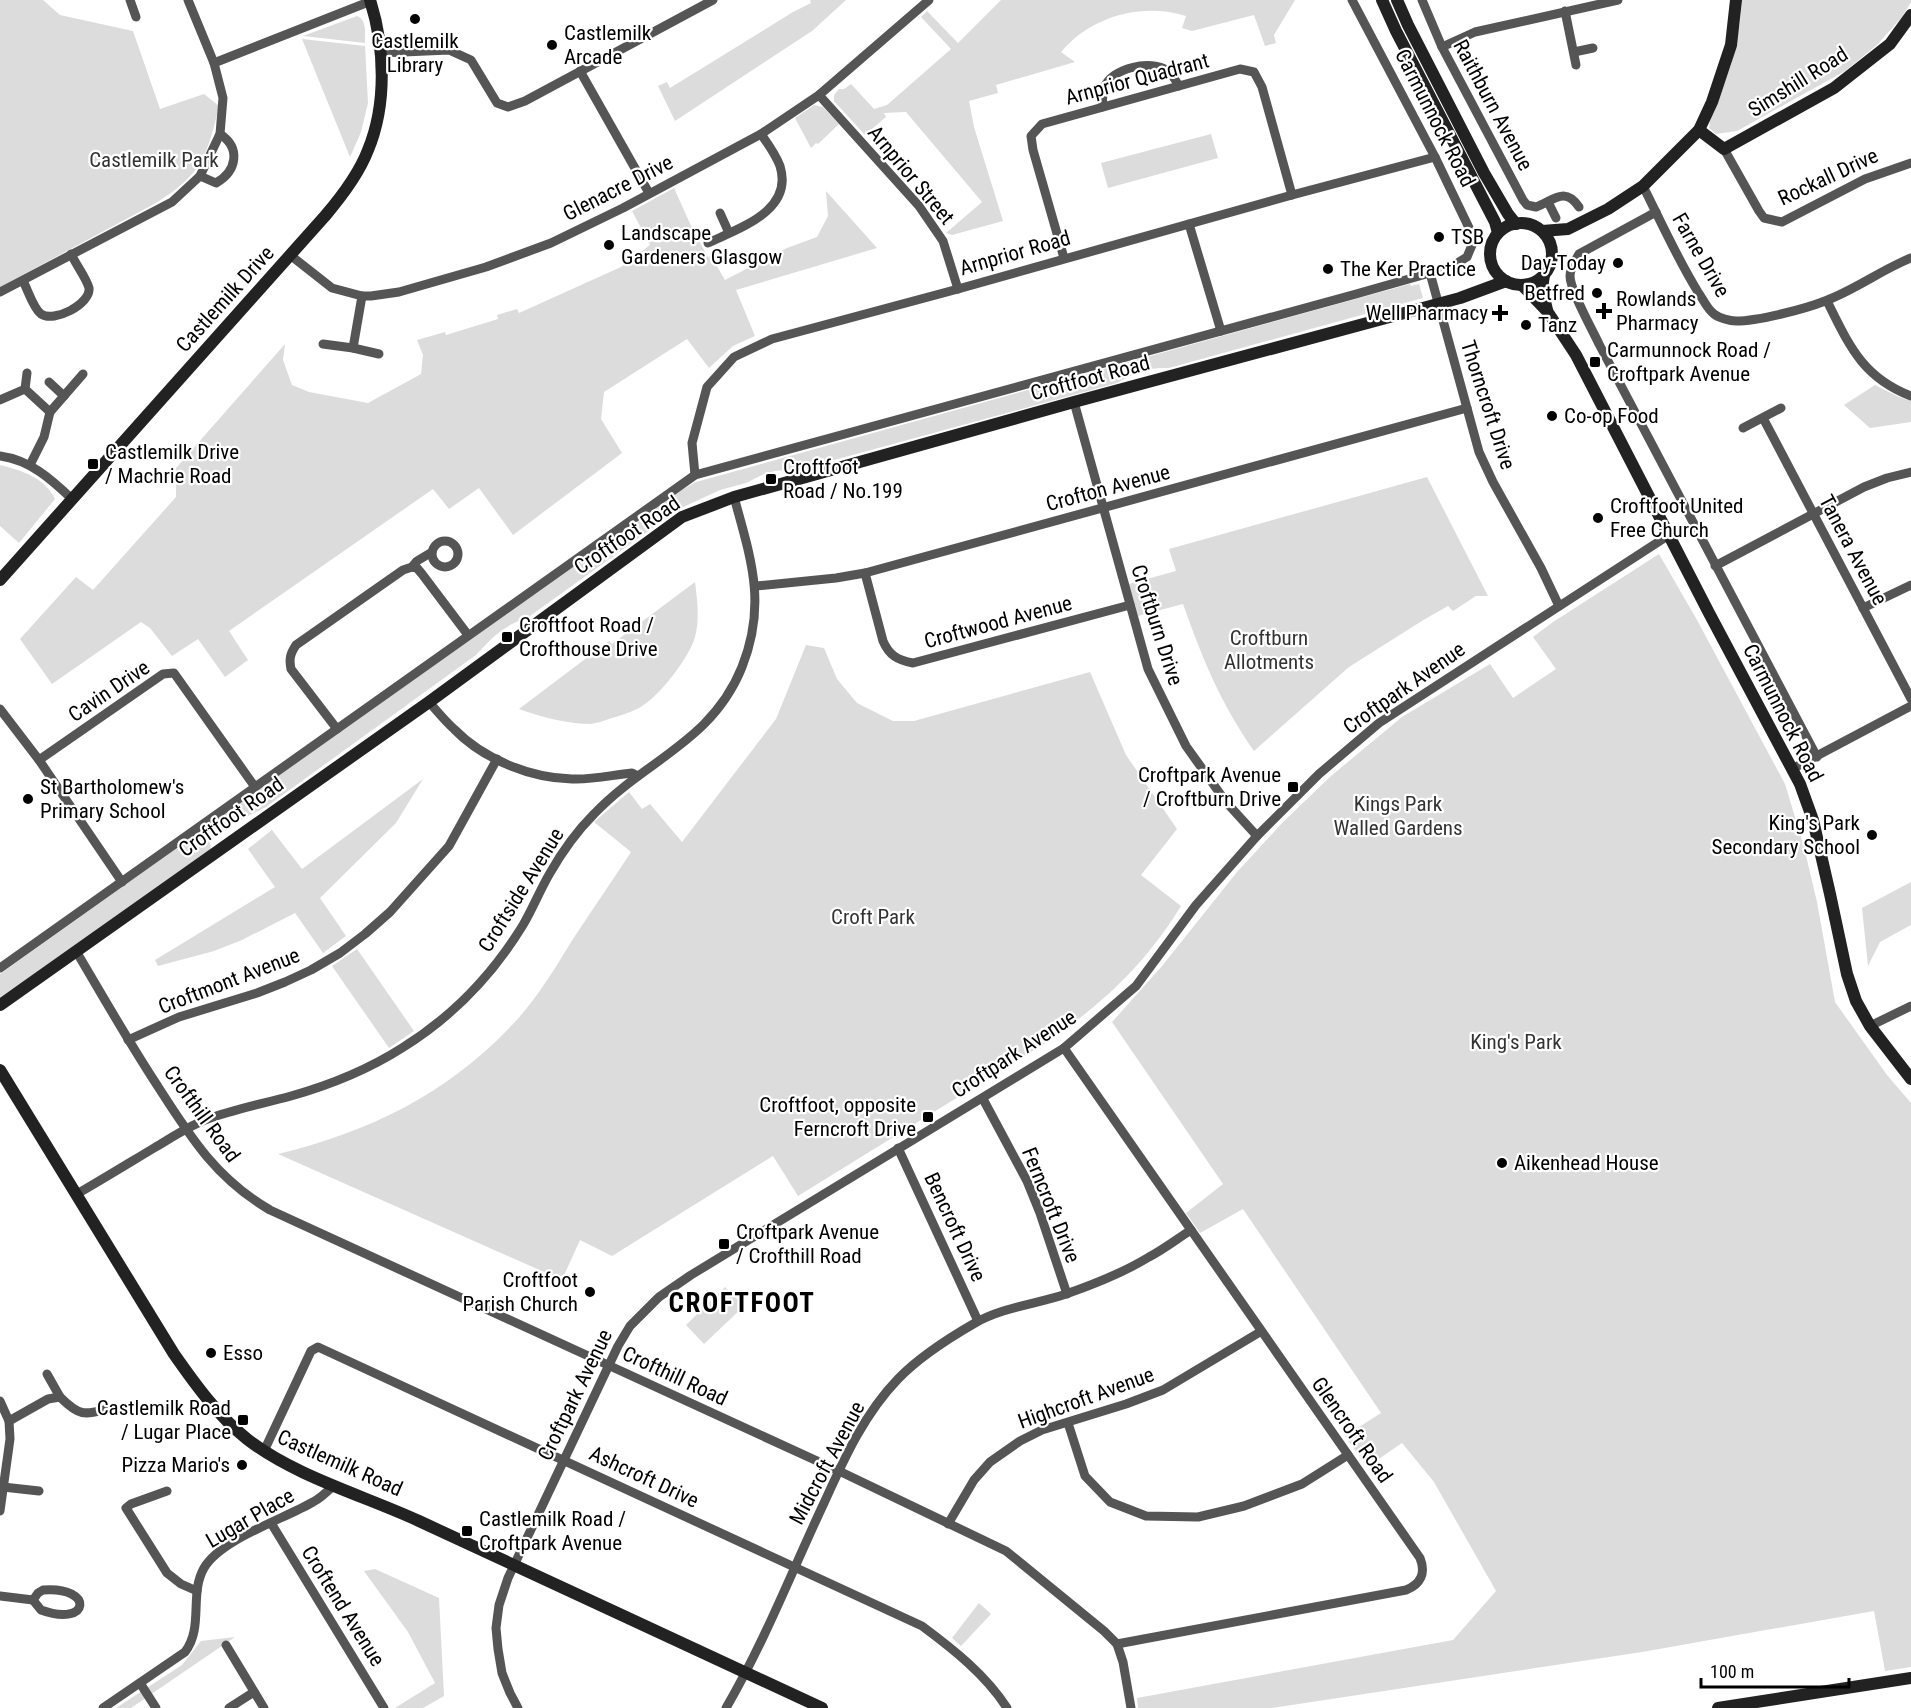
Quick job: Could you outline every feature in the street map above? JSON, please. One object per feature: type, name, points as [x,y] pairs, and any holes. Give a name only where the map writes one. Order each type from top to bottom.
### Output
[{"type":"street","points":[[130,0],[136,17]]},
{"type":"street","points":[[0,292],[172,202],[200,176],[220,134],[223,98],[214,63],[189,0]]},
{"type":"street","points":[[214,63],[370,0]]},
{"type":"street","name":"Castlemilk Drive","points":[[0,580],[329,212],[351,182],[368,150],[378,115],[381,90],[381,53],[370,0]]},
{"type":"street","points":[[381,53],[449,50],[471,60],[491,96],[497,103],[508,107],[525,101],[713,0]]},
{"type":"street","name":"Glenacre Drive","points":[[290,255],[332,288],[362,296],[399,292],[486,267],[551,243],[761,134],[819,95],[929,0]]},
{"type":"street","name":"Carmunnock Road","points":[[1353,0],[1436,157],[1471,232],[1472,245],[1467,257]]},
{"type":"street","name":"Carmunnock Road","points":[[1382,0],[1495,222],[1498,233]]},
{"type":"street","name":"Carmunnock Road","points":[[1397,0],[1484,173],[1516,224]]},
{"type":"street","name":"Raithburn Avenue","points":[[1422,0],[1442,46],[1523,200],[1527,205],[1536,207],[1558,196],[1566,196],[1573,198],[1579,207]]},
{"type":"street","points":[[1442,46],[1475,32],[1618,0]]},
{"type":"street","points":[[1542,231],[1568,229],[1608,209],[1643,186],[1699,130],[1712,102],[1731,45],[1736,0]]},
{"type":"street","points":[[1565,11],[1576,65]]},
{"type":"street","name":"Simshill Road","points":[[1724,149],[1834,88],[1890,44],[1911,15]]},
{"type":"street","points":[[1574,52],[1593,48]]},
{"type":"street","points":[[1102,107],[1104,87],[1114,75],[1132,67],[1156,66],[1169,71],[1179,86]]},
{"type":"street","name":"Arnprior Quadrant","points":[[1064,258],[1033,150],[1032,136],[1042,124],[1102,107],[1240,69],[1254,72],[1262,87],[1292,195]]},
{"type":"street","points":[[580,71],[649,193]]},
{"type":"street","name":"Arnprior Street","points":[[819,95],[919,206],[943,241],[958,289]]},
{"type":"street","name":"Rockall Drive","points":[[1699,130],[1724,149],[1764,218],[1782,222],[1865,179],[1911,163]]},
{"type":"street","points":[[200,176],[216,183],[228,174],[234,153],[232,145],[220,134]]},
{"type":"street","points":[[708,243],[759,217],[771,208],[779,197],[782,182],[780,167],[761,134]]},
{"type":"street","name":"Arnprior Road","points":[[695,475],[692,443],[707,387],[734,357],[772,339],[1436,157]]},
{"type":"street","name":"Farne Drive","points":[[1643,186],[1688,275],[1707,306],[1715,314],[1735,321],[1827,301],[1889,267],[1911,258]]},
{"type":"street","points":[[1548,202],[1556,218]]},
{"type":"street","name":"Carmunnock Road","points":[[1656,212],[1579,254],[1572,266],[1570,277],[1573,288],[1599,344],[1817,756]]},
{"type":"street","points":[[720,213],[729,233]]},
{"type":"street","points":[[1189,224],[1221,331]]},
{"type":"street","points":[[1516,224],[1530,224],[1542,231],[1552,251],[1551,263],[1544,275],[1537,281],[1522,285],[1506,281],[1498,276],[1491,258],[1492,242],[1498,233],[1516,224]]},
{"type":"street","points":[[1552,251],[1568,229]]},
{"type":"street","points":[[23,281],[38,311],[44,315],[59,316],[77,306],[85,300],[89,287],[71,254]]},
{"type":"street","name":"Croftfoot Road","points":[[0,968],[695,475],[1430,273],[1451,267],[1467,257]]},
{"type":"street","points":[[1485,288],[1494,269]]},
{"type":"street","name":"Thorncroft Drive","points":[[1430,273],[1479,452],[1559,606]]},
{"type":"street","points":[[1544,275],[1542,289],[1547,311]]},
{"type":"street","name":"Croftfoot Road","points":[[0,1005],[429,702],[682,517],[734,497],[1460,298],[1506,281]]},
{"type":"street","name":"Carmunnock Road","points":[[1522,285],[1547,311],[1576,355],[1800,784],[1813,820],[1847,974],[1856,1001],[1870,1026],[1911,1079]]},
{"type":"street","points":[[353,348],[362,296]]},
{"type":"street","points":[[1827,301],[1850,345],[1866,367],[1878,379],[1911,396]]},
{"type":"street","points":[[323,344],[379,354]]},
{"type":"street","points":[[25,389],[27,373]]},
{"type":"street","points":[[30,465],[44,437],[50,412],[83,375]]},
{"type":"street","points":[[49,382],[64,396]]},
{"type":"street","points":[[0,400],[25,389]]},
{"type":"street","points":[[25,389],[50,412]]},
{"type":"street","name":"Croftburn Drive","points":[[1074,402],[1148,669],[1186,746],[1226,802],[1257,836]]},
{"type":"street","name":"Crofton Avenue","points":[[756,586],[865,573],[1467,408]]},
{"type":"street","points":[[1743,428],[1781,408]]},
{"type":"street","name":"Tanera Avenue","points":[[1763,418],[1911,699]]},
{"type":"street","points":[[0,456],[30,465],[46,475],[72,499]]},
{"type":"street","points":[[1715,566],[1864,487],[1911,472]]},
{"type":"street","name":"Croftside Avenue","points":[[77,1194],[202,1121],[237,1108],[291,1096],[359,1071],[398,1051],[462,1002],[508,948],[569,843],[594,814],[638,776],[694,734],[712,717],[730,692],[750,644],[756,586],[752,561],[734,497]]},
{"type":"street","name":"Croftpark Avenue","points":[[518,1708],[502,1673],[496,1628],[500,1605],[514,1564],[608,1365],[630,1326],[659,1297],[691,1275],[1064,1048],[1136,986],[1196,905],[1257,836],[1319,774],[1379,723],[1669,535]]},
{"type":"street","points":[[337,729],[291,669],[289,659],[291,652],[296,645],[432,552]]},
{"type":"street","points":[[412,567],[417,568],[422,574],[468,635]]},
{"type":"street","name":"Croftwood Avenue","points":[[865,573],[887,650],[901,661],[913,663],[1130,605]]},
{"type":"street","points":[[1863,608],[1911,585]]},
{"type":"street","name":"Cavin Drive","points":[[39,760],[164,674],[174,674],[255,787]]},
{"type":"street","points":[[429,702],[454,730],[474,746],[497,759],[532,773],[550,778],[573,779],[632,773],[638,776]]},
{"type":"street","points":[[1792,769],[1911,706]]},
{"type":"street","points":[[0,709],[39,760],[122,882]]},
{"type":"street","name":"Croftmont Avenue","points":[[128,1040],[179,1017],[285,982],[340,953],[390,912],[448,846],[497,759]]},
{"type":"street","name":"Crofthill Road","points":[[76,951],[128,1040],[185,1130],[225,1178],[254,1201],[839,1471],[1006,1551],[1117,1644]]},
{"type":"street","points":[[1870,1026],[1911,1006]]},
{"type":"street","name":"Glencroft Road","points":[[1064,1048],[1260,1332],[1420,1558],[1423,1566],[1422,1576],[1413,1587],[1117,1644]]},
{"type":"street","name":"Castlemilk Road","points":[[0,1070],[174,1354],[198,1388],[223,1417],[247,1439],[264,1451],[301,1470],[514,1564],[822,1708]]},
{"type":"street","name":"Ferncroft Drive","points":[[983,1099],[1027,1181],[1067,1294]]},
{"type":"street","name":"Bencroft Drive","points":[[898,1148],[978,1321]]},
{"type":"street","name":"Midcroft Avenue","points":[[726,1708],[747,1673],[839,1471],[869,1414],[899,1378],[931,1352],[978,1321],[1067,1294],[1148,1258],[1191,1230]]},
{"type":"street","name":"Highcroft Avenue","points":[[948,1524],[974,1480],[990,1462],[1020,1441],[1034,1434],[1163,1390],[1260,1332]]},
{"type":"street","name":"Ashcroft Drive","points":[[264,1451],[310,1351],[318,1347],[922,1626],[955,1651],[1007,1708]]},
{"type":"street","points":[[47,1374],[60,1397],[79,1413],[91,1413],[111,1408]]},
{"type":"street","points":[[9,1421],[48,1399],[60,1397]]},
{"type":"street","points":[[0,1401],[9,1421],[10,1439],[0,1511]]},
{"type":"street","points":[[1068,1423],[1085,1476],[1110,1502],[1146,1516],[1198,1517],[1244,1506],[1302,1484],[1348,1455]]},
{"type":"street","name":"Lugar Place","points":[[103,1708],[178,1659],[190,1645],[195,1628],[200,1576],[211,1559],[239,1540],[315,1502],[334,1485]]},
{"type":"street","points":[[3,1487],[39,1491]]},
{"type":"street","points":[[167,1491],[126,1508],[167,1573],[181,1584],[197,1591]]},
{"type":"street","name":"Croftend Avenue","points":[[271,1523],[384,1708]]},
{"type":"street","points":[[0,1596],[33,1600],[37,1606],[47,1612],[69,1615],[79,1609],[79,1601],[71,1593],[43,1590],[33,1600]]},
{"type":"street","points":[[1117,1644],[1123,1662],[1131,1708]]},
{"type":"street","points":[[226,1645],[264,1708]]},
{"type":"street","points":[[1718,1708],[1911,1678]]},
{"type":"street","points":[[140,1683],[156,1708]]},
{"type":"street","points":[[229,1708],[254,1692]]},
{"type":"green space","name":"Castlemilk Park","points":[[0,0],[43,0],[60,15],[133,31],[160,109],[204,94],[219,106],[206,152],[200,163],[193,173],[171,193],[0,287]]},
{"type":"green space","points":[[810,0],[846,0],[812,31],[675,121],[658,86],[667,82],[670,88],[811,3]]},
{"type":"green space","points":[[1001,0],[1295,0],[1274,35],[1276,43],[1265,46],[1254,15],[1192,31],[1182,28],[1186,16],[1169,12],[1135,12],[1118,15],[1087,29],[1061,52],[1075,62],[996,85],[998,93],[969,101],[974,127],[1003,221],[952,235],[946,233],[982,202],[906,112],[884,113],[886,117],[865,135],[834,101],[834,95],[839,89],[844,89],[851,84],[874,109],[887,105],[951,49],[921,17],[927,11],[958,43]]},
{"type":"green space","points":[[1742,0],[1911,0],[1911,2],[1902,17],[1877,45],[1845,71],[1737,131],[1716,134],[1709,128],[1710,119],[1731,65],[1740,23]]},
{"type":"green space","points":[[357,16],[364,24],[365,43],[303,36]]},
{"type":"green space","points":[[302,39],[365,46],[368,103],[361,132],[350,157]]},
{"type":"green space","points":[[814,105],[823,107],[839,124],[811,148],[795,118]]},
{"type":"green space","points":[[1211,134],[1218,158],[1108,188],[1101,163]]},
{"type":"green space","points":[[674,188],[708,257],[711,256],[725,280],[787,248],[817,237],[828,216],[826,191],[877,248],[736,290],[755,336],[733,346],[709,368],[687,339],[604,392],[601,419],[622,453],[513,535],[479,488],[449,509],[433,489],[229,631],[248,660],[225,677],[198,639],[172,656],[150,628],[141,622],[52,684],[20,639],[76,577],[93,590],[176,497],[176,468],[285,344],[283,360],[292,385],[309,392],[368,403],[421,374],[423,355],[417,340],[445,332],[446,335],[498,319],[497,315],[517,309],[519,313],[621,267],[650,245],[632,211]]},
{"type":"green space","points":[[1410,284],[1411,286],[1419,284],[1423,298],[1169,368],[1142,371],[1117,383],[801,469],[764,474],[746,483],[720,490],[679,509],[530,616],[500,631],[476,655],[266,807],[230,825],[210,841],[211,851],[0,997],[0,974],[676,493],[696,482]]},
{"type":"green space","points":[[1875,385],[1911,401],[1911,422],[1870,428],[1844,405]]},
{"type":"green space","points":[[0,465],[24,472],[39,480],[55,499],[19,543],[0,526]]},
{"type":"green space","name":"Croftburn Allotments","points":[[1427,477],[1488,596],[1476,596],[1453,611],[1448,606],[1349,667],[1254,751],[1231,715],[1213,680],[1183,604],[1138,616],[1129,584],[1176,571],[1169,549]]},
{"type":"green space","name":"King's Park","points":[[1659,554],[1785,784],[1804,847],[1817,902],[1835,1002],[1887,1075],[1911,1103],[1911,1667],[1885,1671],[1874,1611],[1642,1652],[1272,1708],[1138,1708],[1137,1698],[1453,1640],[1496,1591],[1434,1482],[1402,1443],[1367,1467],[1345,1436],[1381,1413],[1243,1209],[1200,1233],[1186,1213],[1223,1184],[1112,1022],[1162,966],[1237,872],[1283,822],[1331,776],[1402,717],[1490,664],[1513,698],[1556,669],[1533,637]]},
{"type":"green space","points":[[695,582],[698,609],[692,646],[672,676],[647,703],[628,713],[591,724],[554,720],[519,709],[609,641],[612,644]]},
{"type":"green space","name":"Croft Park","points":[[806,645],[824,648],[837,679],[857,703],[893,721],[914,721],[1090,672],[1126,755],[1177,829],[1141,875],[1181,906],[1154,945],[1125,978],[1055,1037],[798,1196],[773,1156],[612,1256],[580,1240],[562,1280],[278,1154],[345,1134],[406,1107],[462,1071],[488,1049],[538,994],[631,852],[594,822],[629,792],[642,809],[650,804],[682,842],[776,719]]},
{"type":"green space","points":[[423,779],[396,823],[320,898],[346,936],[323,953],[295,913],[242,940],[214,951],[158,966],[155,960],[275,887],[248,849],[272,830],[302,869]]},
{"type":"green space","points":[[1911,882],[1911,925],[1880,942],[1868,966],[1862,908]]},
{"type":"green space","points":[[357,949],[414,1031],[389,1048],[332,966]]},
{"type":"green space","points":[[725,1287],[744,1306],[704,1344],[686,1325]]},
{"type":"green space","points":[[375,1569],[439,1598],[444,1696],[423,1708],[395,1708],[435,1683],[408,1632],[364,1571]]},
{"type":"green space","points":[[979,1603],[991,1614],[961,1646],[952,1638]]},
{"type":"green space","points":[[235,1637],[131,1708],[116,1708],[182,1665],[201,1641]]},
{"type":"place","name":"Castlemilk Library","points":[[415,19]]},
{"type":"place","name":"Castlemilk Arcade","points":[[552,45]]},
{"type":"place","name":"TSB","points":[[1439,237]]},
{"type":"place","name":"Landscape Gardeners Glasgow","points":[[609,245]]},
{"type":"place","name":"Day-Today","points":[[1618,263]]},
{"type":"place","name":"The Ker Practice","points":[[1328,269]]},
{"type":"place","name":"Betfred","points":[[1597,293]]},
{"type":"place","name":"Rowlands Pharmacy","points":[[1604,311]]},
{"type":"place","name":"Well Pharmacy","points":[[1500,313]]},
{"type":"place","name":"Tanz","points":[[1526,325]]},
{"type":"place","name":"Carmunnock Road / Croftpark Avenue","points":[[1595,362]]},
{"type":"place","name":"Co-op Food","points":[[1552,416]]},
{"type":"place","name":"Castlemilk Drive / Machrie Road","points":[[93,464]]},
{"type":"place","name":"Croftfoot Road / No.199","points":[[771,479]]},
{"type":"place","name":"Croftfoot United Free Church","points":[[1598,518]]},
{"type":"place","name":"Croftfoot Road / Crofthouse Drive","points":[[507,637]]},
{"type":"place","name":"Croftpark Avenue / Croftburn Drive","points":[[1293,787]]},
{"type":"place","name":"St Bartholomew's Primary School","points":[[28,799]]},
{"type":"place","name":"King's Park Secondary School","points":[[1872,835]]},
{"type":"place","name":"Croftfoot, opposite Ferncroft Drive","points":[[928,1117]]},
{"type":"place","name":"Aikenhead House","points":[[1502,1163]]},
{"type":"place","name":"Croftpark Avenue / Crofthill Road","points":[[724,1244]]},
{"type":"place","name":"Croftfoot Parish Church","points":[[590,1292]]},
{"type":"place","name":"Esso","points":[[211,1353]]},
{"type":"place","name":"Castlemilk Road / Lugar Place","points":[[243,1420]]},
{"type":"place","name":"Pizza Mario's","points":[[242,1465]]},
{"type":"place","name":"Castlemilk Road / Croftpark Avenue","points":[[467,1531]]},
{"type":"district","name":"CROFTFOOT","points":[[742,1303]]},
{"type":"park label","name":"Kings Park Walled Gardens","points":[[1398,816]]}]
